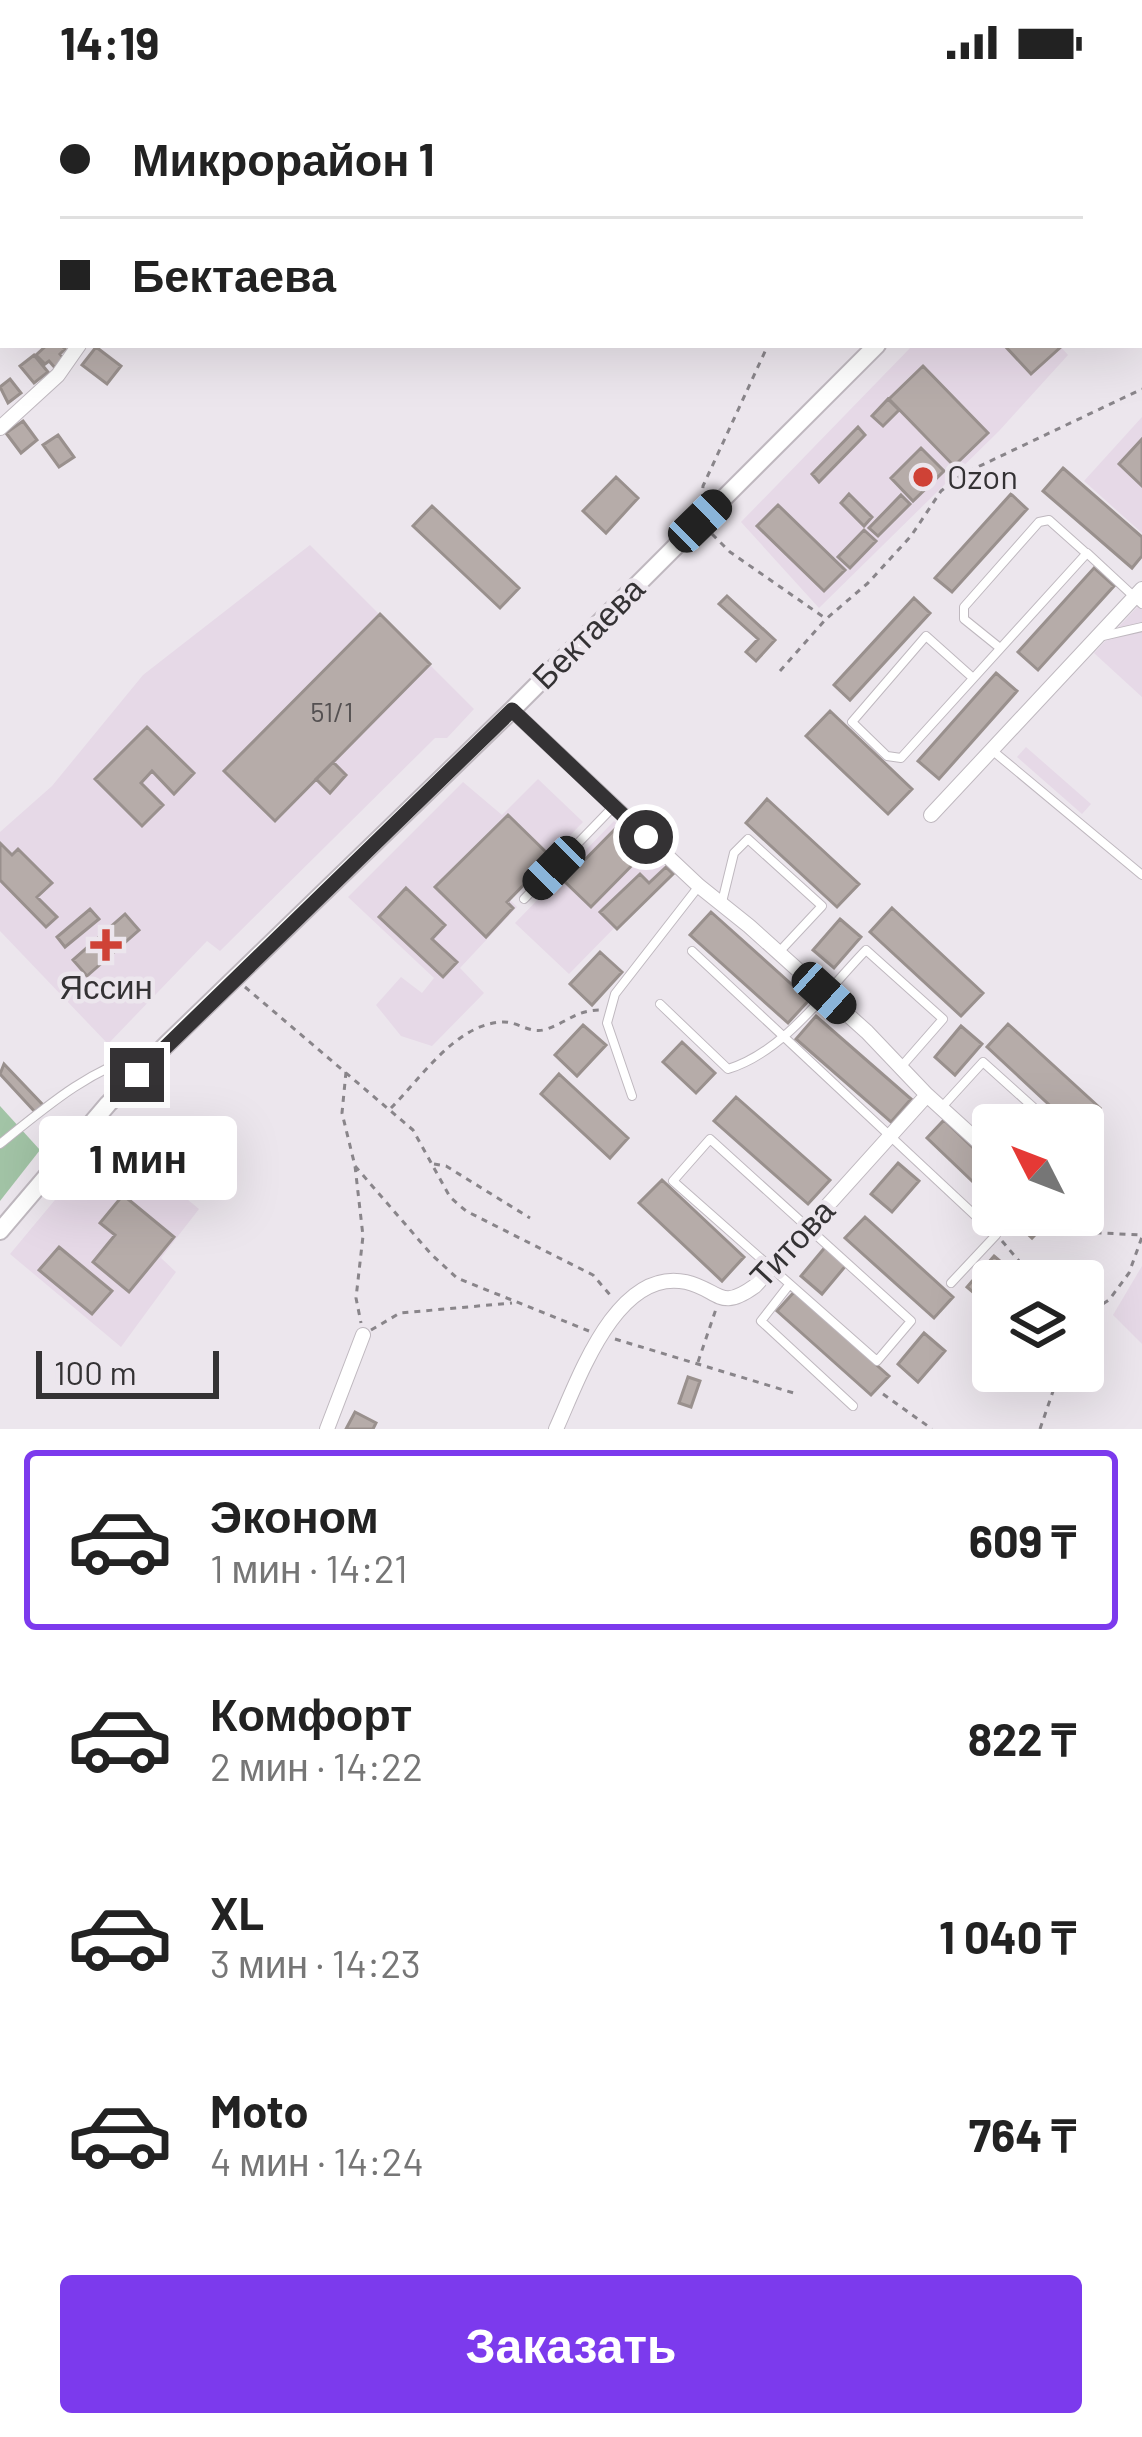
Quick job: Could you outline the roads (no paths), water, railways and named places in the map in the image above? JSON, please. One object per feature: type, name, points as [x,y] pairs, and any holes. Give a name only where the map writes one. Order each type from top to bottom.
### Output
[{"type":"street","points":[[0,428],[58,375],[77,348]]},
{"type":"street","name":"Бектаева","points":[[0,1231],[108,1104],[166,1045],[512,710],[874,348]]},
{"type":"street","points":[[931,815],[1140,596]]},
{"type":"street","points":[[512,710],[699,886],[824,993],[972,1136]]},
{"type":"street","name":"Титова","points":[[556,1429],[600,1335],[620,1310],[663,1282],[687,1282],[720,1299],[737,1299],[927,1095]]},
{"type":"street","points":[[327,1429],[363,1335]]},
{"type":"lane","points":[[1000,648],[964,619],[964,607],[1039,522],[1049,520],[1140,596]]},
{"type":"lane","points":[[973,678],[926,636],[852,722],[886,756],[901,758],[1087,554]]},
{"type":"lane","points":[[1099,637],[1142,627]]},
{"type":"lane","points":[[992,750],[1142,875]]},
{"type":"lane","points":[[524,899],[614,806]]},
{"type":"lane","points":[[722,902],[734,853],[748,839],[822,906],[779,952]]},
{"type":"lane","points":[[632,1096],[607,1023],[615,994],[699,886]]},
{"type":"lane","points":[[660,1004],[728,1069],[750,1062],[783,1035],[866,950],[943,1019],[901,1067]]},
{"type":"lane","points":[[692,951],[996,1234],[951,1283]]},
{"type":"lane","points":[[0,1144],[106,1065],[166,1045]]},
{"type":"lane","points":[[942,1108],[983,1062],[1030,1104]]},
{"type":"lane","points":[[710,1139],[809,1226],[911,1321],[877,1361],[673,1181],[710,1139]]},
{"type":"lane","points":[[789,1285],[761,1321],[853,1406]]},
{"type":"place","name":"Ozon","points":[[923,477]]},
{"type":"place","name":"Яссин","points":[[106,945]]}]
